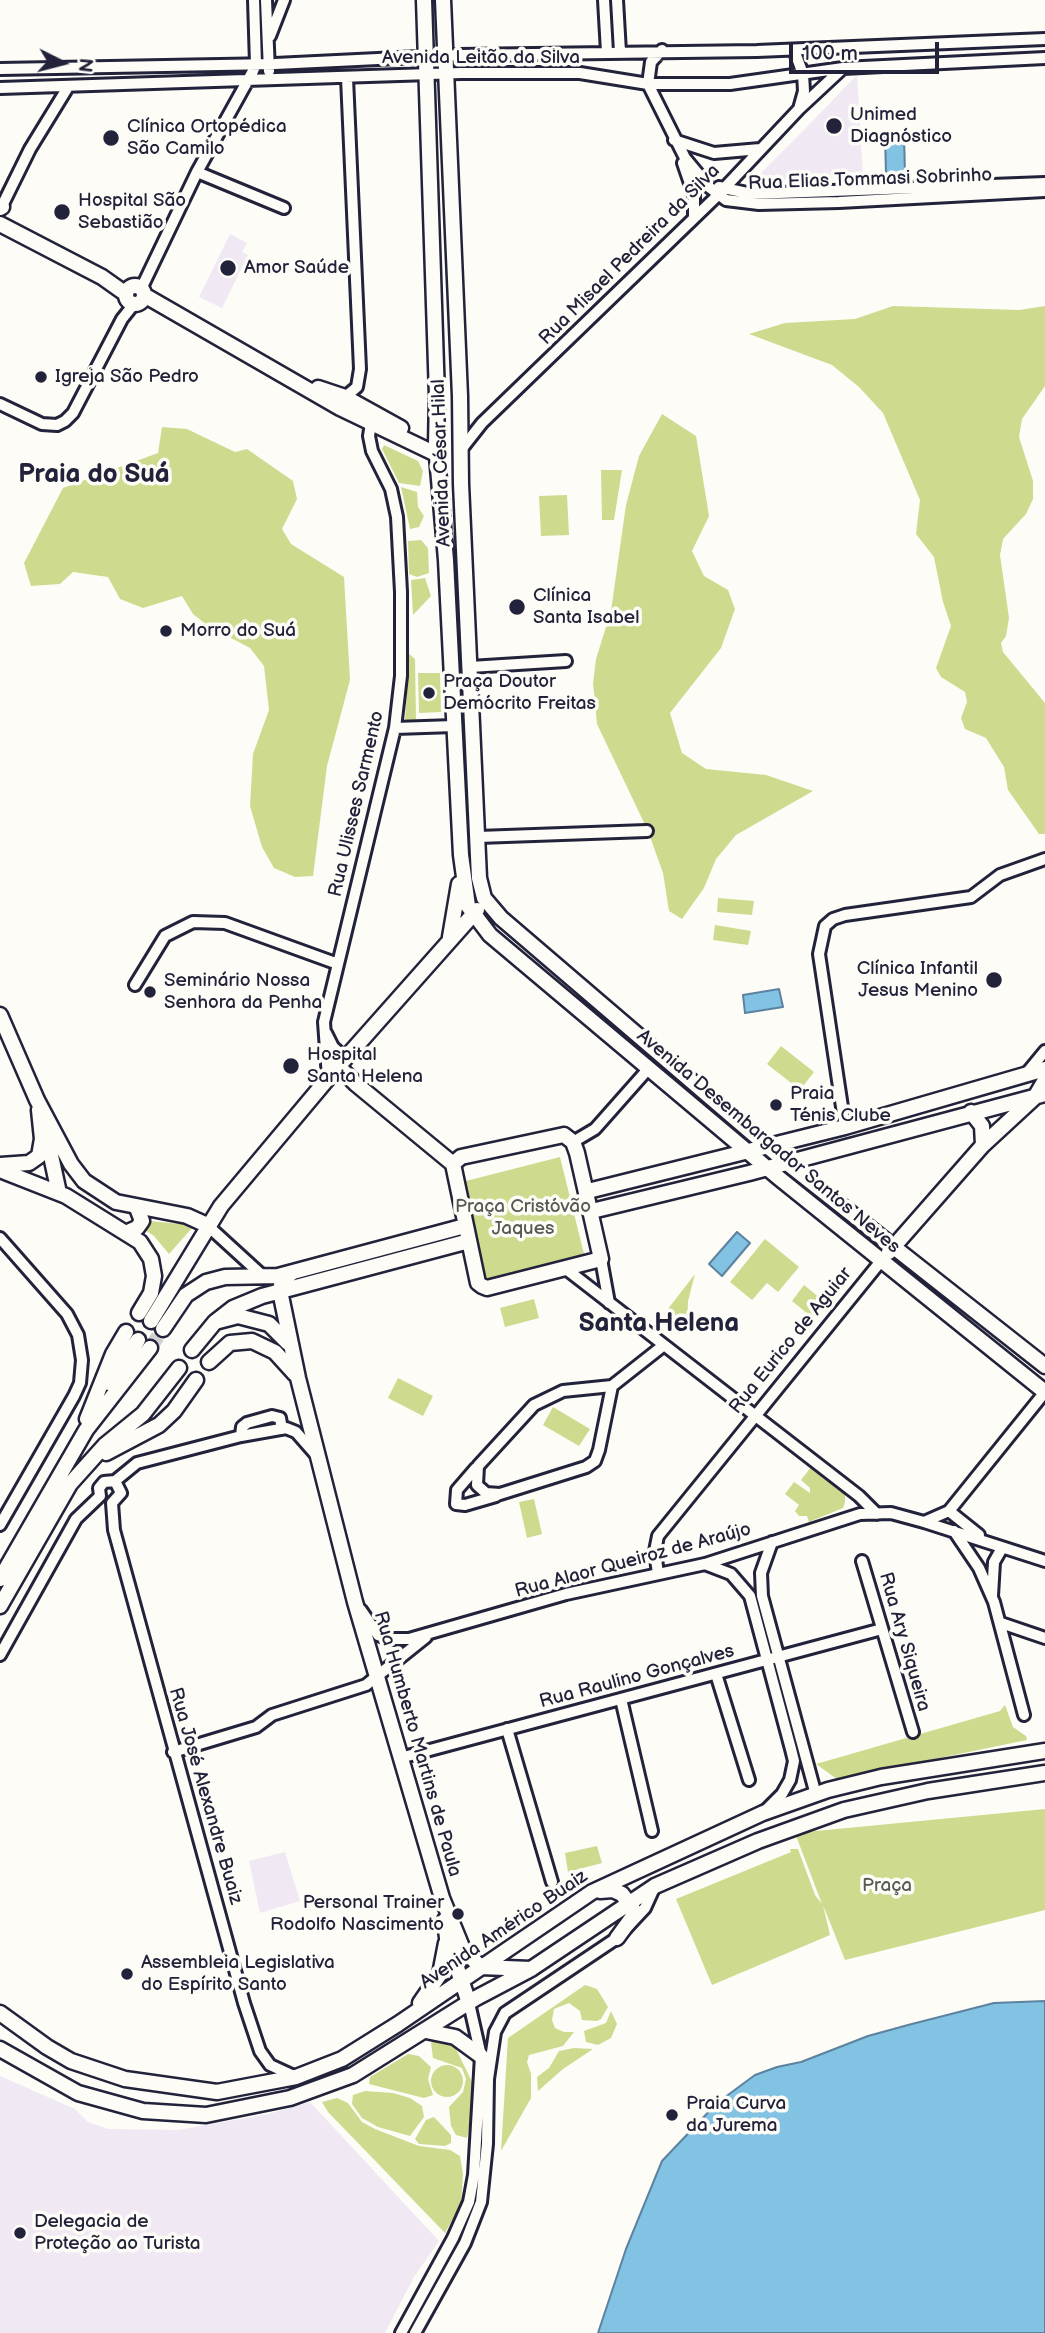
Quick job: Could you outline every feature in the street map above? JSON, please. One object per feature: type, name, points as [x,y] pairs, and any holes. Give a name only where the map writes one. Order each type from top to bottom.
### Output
[{"type":"main road","name":"Avenida César Hilal","points":[[424,0],[437,450],[461,855],[464,890],[472,914]]},
{"type":"main road","name":"Avenida César Hilal","points":[[443,0],[461,484],[481,889],[488,906],[501,918]]},
{"type":"main road","points":[[0,224],[169,312],[371,423],[437,450]]},
{"type":"main road","points":[[291,378],[345,397],[437,450],[454,464],[461,484]]},
{"type":"main road","points":[[371,423],[376,419],[393,424]]},
{"type":"main road","points":[[450,939],[456,912],[461,855]]},
{"type":"main road","points":[[151,1321],[207,1225],[328,1078],[472,914],[476,911],[487,911],[501,918]]},
{"type":"main road","name":"Avenida Desembargador Santos Neves","points":[[472,914],[490,935],[768,1168],[1045,1392]]},
{"type":"main road","name":"Avenida Desembargador Santos Neves","points":[[501,918],[787,1163],[1045,1366]]},
{"type":"main road","points":[[0,1015],[38,1102],[71,1164],[84,1181],[103,1196],[137,1208],[187,1216],[207,1225]]},
{"type":"main road","points":[[342,1062],[356,1084],[453,1164],[465,1226],[481,1286],[487,1288],[601,1259],[588,1191],[573,1142],[564,1135],[461,1157],[453,1164]]},
{"type":"main road","points":[[588,1191],[845,1127],[1045,1069]]},
{"type":"main road","name":"Rua Eurico de Aguiar","points":[[881,1261],[983,1145],[1042,1098],[1045,1080]]},
{"type":"main road","points":[[592,1210],[768,1168],[971,1112],[1042,1098]]},
{"type":"main road","points":[[0,1168],[29,1163],[39,1156],[42,1139],[38,1102]]},
{"type":"main road","points":[[38,1102],[59,1193]]},
{"type":"main road","points":[[971,1112],[982,1126],[983,1145]]},
{"type":"main road","points":[[0,1168],[59,1193],[128,1232],[145,1247],[153,1268],[151,1321]]},
{"type":"main road","points":[[128,1232],[137,1228],[142,1221],[137,1208]]},
{"type":"main road","points":[[151,1321],[199,1285],[225,1277],[265,1278],[465,1226]]},
{"type":"main road","points":[[192,1349],[215,1322],[242,1304],[280,1291],[469,1241]]},
{"type":"main road","points":[[280,1291],[282,1280],[293,1272]]},
{"type":"main road","name":"Rua Humberto Martins de Paula","points":[[280,1291],[290,1347],[376,1677],[442,1898],[462,1947],[480,1967]]},
{"type":"main road","points":[[215,1322],[230,1317],[254,1318],[275,1329],[290,1347]]},
{"type":"main road","points":[[0,1606],[76,1446],[113,1354],[138,1340],[76,1446]]},
{"type":"main road","points":[[209,1362],[230,1343],[252,1341],[282,1357],[298,1378]]},
{"type":"main road","points":[[0,1579],[41,1518],[79,1472],[105,1445],[143,1414],[179,1368]]},
{"type":"main road","points":[[79,1472],[110,1451],[159,1425],[174,1411],[196,1380]]},
{"type":"main road","name":"Avenida Américo Buaiz","points":[[0,2013],[47,2048],[71,2061],[125,2079],[217,2092],[296,2077],[342,2059],[592,1892],[763,1813],[816,1794],[914,1770],[1045,1751]]},
{"type":"main road","points":[[758,1841],[844,1810],[1000,1777],[1045,1773]]},
{"type":"main road","points":[[0,2049],[78,2093],[115,2105],[169,2115],[206,2115],[311,2092],[353,2076],[469,2003],[531,1969],[655,1886],[758,1841],[814,1812],[818,1807],[816,1794]]},
{"type":"main road","points":[[592,1892],[613,1890],[634,1909],[633,1916],[617,1938]]},
{"type":"main road","name":"Rua Humberto Martins de Paula","points":[[442,1898],[447,1938],[469,2003]]},
{"type":"main road","points":[[414,2013],[440,1974],[447,1938]]},
{"type":"main road","points":[[480,1967],[531,1969]]},
{"type":"main road","points":[[426,2031],[455,2037],[481,2056]]},
{"type":"street","points":[[0,404],[42,424],[57,425],[73,413],[256,64],[254,0]]},
{"type":"street","points":[[266,0],[270,80]]},
{"type":"street","points":[[267,46],[284,0]]},
{"type":"street","points":[[604,0],[607,52]]},
{"type":"street","points":[[617,0],[620,52]]},
{"type":"street","name":"Avenida Leitão da Silva","points":[[0,69],[269,64],[446,55],[793,50],[1045,39]]},
{"type":"street","points":[[662,50],[651,62],[648,84],[692,185],[694,218]]},
{"type":"street","points":[[793,50],[803,74],[804,91],[799,109]]},
{"type":"street","name":"Avenida Leitão da Silva","points":[[0,88],[446,73],[580,73],[648,84],[730,84],[843,68],[1045,58]]},
{"type":"street","points":[[42,68],[53,88],[56,107]]},
{"type":"street","name":"Rua Misael Pedreira da Silva","points":[[460,451],[482,424],[694,218],[799,109],[843,68]]},
{"type":"street","points":[[345,397],[356,387],[360,369],[346,78]]},
{"type":"street","points":[[1,208],[30,149],[68,87]]},
{"type":"street","points":[[674,140],[714,153],[760,149]]},
{"type":"street","points":[[674,140],[704,181],[720,192]]},
{"type":"street","points":[[197,172],[284,208]]},
{"type":"street","name":"Rua Elias Tommasi Sobrinho","points":[[720,192],[782,193],[1045,183]]},
{"type":"street","name":"Rua Elias Tommasi Sobrinho","points":[[720,192],[737,202],[759,204],[1045,191]]},
{"type":"street","points":[[459,422],[482,424]]},
{"type":"street","name":"Rua Ulisses Sarmento","points":[[328,1078],[323,1027],[395,728],[401,662],[397,517],[391,489],[372,451],[369,436],[371,423]]},
{"type":"street","points":[[470,667],[566,661]]},
{"type":"street","points":[[395,728],[454,726]]},
{"type":"street","points":[[478,837],[647,831]]},
{"type":"street","points":[[845,1127],[819,954],[825,926],[833,919],[866,912],[961,900],[980,892],[1000,875],[1045,859]]},
{"type":"street","points":[[135,985],[165,936],[193,922],[209,921],[236,926],[338,964]]},
{"type":"street","points":[[323,1027],[329,1043],[342,1062]]},
{"type":"street","points":[[1026,1074],[1045,1051]]},
{"type":"street","points":[[573,1142],[595,1129],[649,1068]]},
{"type":"street","points":[[207,1225],[265,1278]]},
{"type":"street","points":[[0,1238],[67,1314],[78,1335],[82,1360],[80,1383],[74,1396],[0,1525]]},
{"type":"street","points":[[601,1259],[609,1303]]},
{"type":"street","name":"Rua Eurico de Aguiar","points":[[658,1574],[655,1551],[658,1536],[881,1261]]},
{"type":"street","points":[[566,1269],[859,1496],[877,1514]]},
{"type":"street","points":[[612,1386],[595,1461],[586,1468],[465,1505],[456,1504],[457,1490],[534,1405],[548,1395],[612,1386],[664,1345]]},
{"type":"street","points":[[925,1522],[949,1511],[1045,1392]]},
{"type":"street","points":[[115,1482],[121,1493],[112,1503],[104,1502],[100,1496],[101,1485],[107,1481],[115,1482],[137,1463],[242,1436],[282,1429],[296,1432],[320,1458]]},
{"type":"street","points":[[478,1466],[475,1481],[481,1490],[491,1494],[509,1491]]},
{"type":"street","points":[[0,1656],[76,1519],[100,1496]]},
{"type":"street","name":"Rua José Alexandre Buaiz","points":[[112,1503],[114,1530],[173,1752],[260,2051],[270,2065],[296,2077]]},
{"type":"street","points":[[949,1511],[965,1527],[987,1542],[1045,1561]]},
{"type":"street","name":"Rua Alaor Queiroz de Araújo","points":[[355,1602],[378,1635],[388,1639],[409,1639],[566,1594],[705,1564],[860,1514],[891,1513],[987,1542]]},
{"type":"street","points":[[954,1531],[979,1568],[992,1599],[1001,1623],[1024,1715]]},
{"type":"street","points":[[772,1542],[761,1573],[762,1596],[816,1794]]},
{"type":"street","points":[[979,1568],[979,1556],[987,1542]]},
{"type":"street","points":[[992,1599],[994,1562],[1002,1548]]},
{"type":"street","name":"Rua Ary Siqueira","points":[[862,1561],[913,1732]]},
{"type":"street","points":[[705,1564],[731,1574],[750,1596],[794,1761],[782,1794],[763,1813]]},
{"type":"street","points":[[1001,1623],[1045,1638]]},
{"type":"street","name":"Rua Raulino Gonçalves","points":[[400,1758],[882,1629]]},
{"type":"street","name":"Rua Alaor Queiroz de Araújo","points":[[173,1752],[256,1727],[272,1715],[353,1691],[376,1677],[431,1634]]},
{"type":"street","points":[[716,1674],[749,1780]]},
{"type":"street","points":[[621,1699],[652,1831]]},
{"type":"street","points":[[508,1729],[552,1882]]},
{"type":"street","points":[[415,2333],[465,2243],[481,2202],[487,2144],[488,2079],[495,2032],[505,2013],[617,1938],[645,1908],[655,1886]]},
{"type":"street","points":[[401,2333],[453,2238],[469,2202],[474,2175],[481,2056],[469,2003]]},
{"type":"shaded area","name":"Unimed Diagnóstico","points":[[857,75],[863,176],[753,181],[800,134]]},
{"type":"shaded area","name":"Amor Saúde","points":[[230,234],[247,243],[242,252],[248,255],[222,308],[199,297]]},
{"type":"shaded area","points":[[285,1852],[300,1901],[260,1913],[249,1861]]},
{"type":"shaded area","points":[[0,2076],[75,2109],[88,2122],[108,2129],[178,2130],[268,2114],[310,2102],[439,2241],[414,2277],[385,2333],[0,2333]]},
{"type":"green space","points":[[893,306],[1019,310],[1045,306],[1045,386],[1022,419],[1019,437],[1033,481],[1033,499],[1026,514],[1003,539],[1000,555],[1009,618],[1006,636],[1001,643],[1003,652],[1045,703],[1045,834],[1039,834],[1008,790],[1004,767],[986,738],[965,729],[961,718],[967,702],[965,692],[941,677],[936,668],[951,626],[934,557],[916,534],[920,500],[883,413],[859,387],[832,365],[749,334],[785,323],[855,319]]},
{"type":"green space","points":[[662,414],[696,436],[709,516],[692,551],[704,576],[728,590],[735,609],[721,648],[670,713],[682,753],[706,769],[766,775],[813,791],[736,835],[716,859],[704,888],[682,919],[669,911],[663,873],[648,831],[597,724],[593,683],[596,659],[611,611],[626,505],[639,456]]},
{"type":"green space","points":[[162,427],[187,429],[235,452],[247,449],[293,481],[297,499],[282,529],[291,544],[344,577],[350,680],[327,766],[313,876],[295,877],[274,868],[262,847],[250,806],[253,754],[269,710],[264,666],[250,648],[207,625],[193,614],[182,596],[143,608],[120,599],[108,577],[73,572],[60,584],[31,586],[24,563],[63,488],[158,453]]},
{"type":"green space","points":[[384,445],[418,461],[423,471],[420,486],[399,483],[382,449]]},
{"type":"green space","points":[[601,470],[622,470],[614,520],[602,520]]},
{"type":"green space","points":[[401,487],[417,492],[418,507],[424,516],[419,527],[410,529]]},
{"type":"green space","points":[[567,495],[569,535],[541,536],[539,496]]},
{"type":"green space","points":[[421,540],[428,548],[429,573],[417,577],[409,574],[408,541]]},
{"type":"green space","points":[[425,578],[431,596],[413,615],[411,580]]},
{"type":"green space","points":[[409,654],[415,659],[416,721],[405,721]]},
{"type":"green space","name":"Praça Doutor Demócrito Freitas","points":[[418,673],[440,673],[441,712],[419,713]]},
{"type":"green space","points":[[718,898],[754,901],[752,915],[717,912]]},
{"type":"green space","points":[[715,925],[751,931],[748,945],[713,940]]},
{"type":"green space","points":[[781,1046],[814,1072],[800,1090],[767,1064]]},
{"type":"green space","name":"Praça Cristóvão Jaques","points":[[560,1157],[584,1254],[486,1279],[462,1182]]},
{"type":"green space","points":[[140,1220],[190,1225],[192,1228],[169,1254],[154,1236],[138,1225]]},
{"type":"green space","points":[[765,1239],[799,1267],[778,1292],[767,1283],[752,1300],[730,1282]]},
{"type":"green space","points":[[695,1274],[688,1301],[687,1333],[664,1314]]},
{"type":"green space","points":[[804,1285],[826,1303],[813,1318],[792,1301]]},
{"type":"green space","points":[[534,1299],[539,1318],[505,1327],[500,1308]]},
{"type":"green space","points":[[398,1378],[433,1396],[423,1416],[388,1398]]},
{"type":"green space","points":[[553,1407],[590,1429],[579,1446],[543,1425]]},
{"type":"green space","points":[[812,1466],[845,1491],[845,1502],[843,1508],[809,1522],[807,1516],[799,1516],[795,1511],[799,1505],[785,1494],[794,1482],[810,1493],[810,1488],[801,1480]]},
{"type":"green space","points":[[534,1499],[542,1534],[527,1538],[519,1502]]},
{"type":"green space","points":[[1005,1705],[1013,1727],[1026,1736],[1027,1740],[837,1779],[816,1764],[1000,1711]]},
{"type":"green space","name":"Praça","points":[[1045,1809],[1045,1910],[845,1960],[823,1905],[830,1935],[712,1985],[676,1899],[791,1852],[790,1849],[798,1849],[815,1895],[822,1904],[795,1833]]},
{"type":"green space","points":[[597,1846],[602,1863],[568,1872],[565,1853]]},
{"type":"green space","points":[[585,1985],[597,1989],[608,2007],[597,2021],[582,2020],[580,2011],[569,2003],[554,2009],[552,2020],[555,2028],[574,2032],[563,2046],[529,2055],[527,2062],[531,2074],[531,2098],[501,2151],[508,2038]]},
{"type":"green space","points":[[611,2011],[617,2024],[611,2038],[598,2045],[586,2042],[584,2031],[606,2023]]},
{"type":"green space","points":[[438,2037],[453,2043],[476,2090],[467,2138],[456,2135],[451,2126],[449,2107],[463,2092],[466,2079],[462,2068],[433,2058],[431,2043]]},
{"type":"green space","points":[[574,2048],[593,2049],[563,2069],[538,2091],[537,2077],[549,2068],[559,2051]]},
{"type":"green space","points":[[408,2054],[419,2056],[431,2067],[428,2079],[433,2095],[424,2098],[369,2084],[370,2077]]},
{"type":"green space","points":[[447,2065],[458,2070],[463,2081],[458,2092],[447,2097],[436,2092],[431,2081],[436,2070]]},
{"type":"green space","points":[[365,2091],[393,2093],[410,2098],[422,2106],[424,2117],[410,2136],[378,2127],[362,2118],[352,2104],[353,2095]]},
{"type":"green space","points":[[337,2098],[348,2103],[362,2122],[375,2129],[419,2146],[450,2150],[460,2156],[463,2174],[461,2204],[445,2233],[328,2112],[322,2102]]},
{"type":"green space","points":[[434,2117],[451,2135],[451,2143],[445,2146],[419,2144],[415,2139],[426,2120]]},
{"type":"water","points":[[885,136],[904,136],[905,173],[886,174]]},
{"type":"water","points":[[779,989],[783,1007],[745,1013],[743,995]]},
{"type":"water","points":[[737,1232],[750,1243],[722,1276],[709,1264]]},
{"type":"water","points":[[1045,2001],[1045,2333],[598,2333],[626,2249],[662,2161],[717,2103],[755,2075],[801,2062],[868,2036],[994,2003]]},
{"type":"tunnel","points":[[150,1348],[163,1329]]},
{"type":"place","name":"Unimed Diagnóstico","points":[[834,126]]},
{"type":"place","name":"Clínica Ortopédica São Camilo","points":[[111,138]]},
{"type":"place","name":"Hospital São Sebastião","points":[[62,212]]},
{"type":"place","name":"Amor Saúde","points":[[228,268]]},
{"type":"place","name":"Igreja São Pedro","points":[[41,377]]},
{"type":"place","name":"Clínica Santa Isabel","points":[[517,607]]},
{"type":"place","name":"Morro do Suá","points":[[166,631]]},
{"type":"place","name":"Praça Doutor Demócrito Freitas","points":[[429,693]]},
{"type":"place","name":"Clínica Infantil Jesus Menino","points":[[994,980]]},
{"type":"place","name":"Seminário Nossa Senhora da Penha","points":[[150,992]]},
{"type":"place","name":"Hospital Santa Helena","points":[[291,1066]]},
{"type":"place","name":"Praia Ténis Clube","points":[[776,1105]]},
{"type":"place","name":"Personal Trainer Rodolfo Nascimento","points":[[458,1914]]},
{"type":"place","name":"Assembleia Legislativa do Espírito Santo","points":[[127,1974]]},
{"type":"place","name":"Praia Curva da Jurema","points":[[672,2115]]},
{"type":"place","name":"Delegacia de Proteção ao Turista","points":[[20,2233]]},
{"type":"district","name":"Praia do Suá","points":[[94,475]]},
{"type":"district","name":"Santa Helena","points":[[659,1324]]}]
